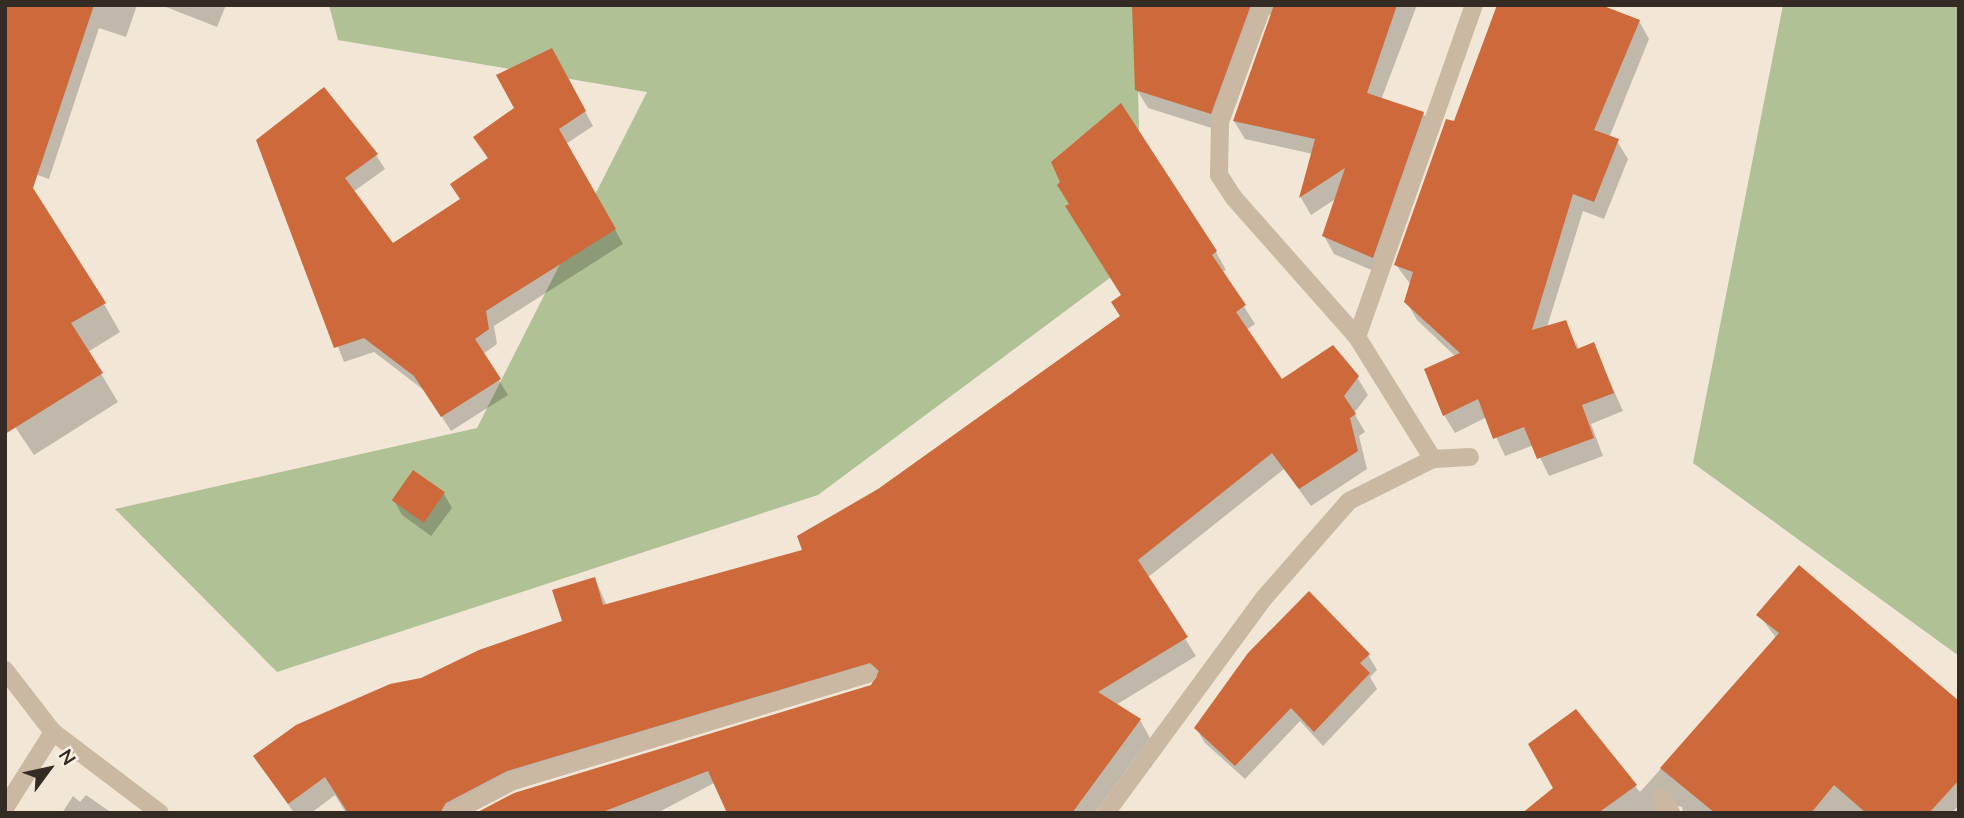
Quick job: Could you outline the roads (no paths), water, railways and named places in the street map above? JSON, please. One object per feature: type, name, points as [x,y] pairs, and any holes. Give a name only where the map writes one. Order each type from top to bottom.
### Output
[{"type":"street","points":[[1263,5],[1220,122],[1219,175],[1234,198],[1357,337],[1433,459]]},
{"type":"street","points":[[1357,337],[1474,5]]},
{"type":"street","points":[[1106,813],[1264,598],[1349,501],[1433,459],[1470,457]]},
{"type":"street","points":[[5,670],[53,732],[160,813]]},
{"type":"street","points":[[451,813],[510,782],[868,674]]},
{"type":"street","points":[[5,808],[53,732]]},
{"type":"street","points":[[1661,797],[1671,813]]}]
